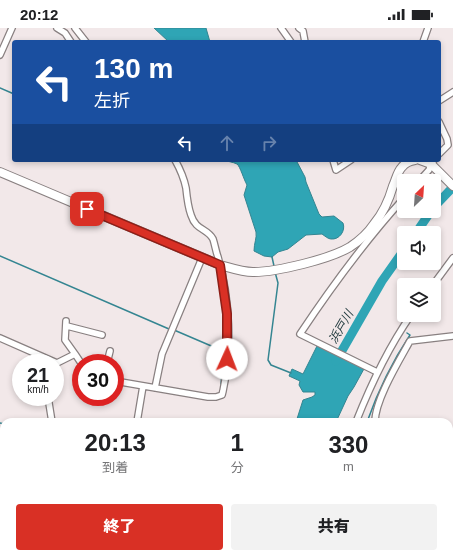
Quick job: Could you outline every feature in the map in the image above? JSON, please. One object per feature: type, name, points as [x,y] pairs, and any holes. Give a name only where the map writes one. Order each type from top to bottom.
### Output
[{"type":"street","points":[[0,55],[12,28]]},
{"type":"street","points":[[57,28],[65,32],[70,40]]},
{"type":"street","points":[[75,28],[84,40]]},
{"type":"street","points":[[424,40],[428,28]]},
{"type":"street","points":[[282,29],[289,40]]},
{"type":"street","points":[[303,29],[305,40]]},
{"type":"street","points":[[441,100],[453,92]]},
{"type":"street","points":[[441,126],[451,145],[441,152]]},
{"type":"street","points":[[124,383],[208,397],[222,395],[228,346],[227,314],[220,265],[213,240],[208,233],[195,225],[191,216],[186,187],[176,162]]},
{"type":"street","points":[[334,162],[336,170],[343,162]]},
{"type":"street","points":[[0,172],[202,258],[220,265],[246,272],[268,271],[286,267],[334,254],[350,247],[374,225],[387,203],[400,169],[409,162]]},
{"type":"street","points":[[425,174],[434,164],[453,186]]},
{"type":"street","points":[[377,372],[300,334],[340,276],[397,206]]},
{"type":"street","points":[[155,388],[162,354],[202,258]]},
{"type":"street","points":[[438,278],[453,258]]},
{"type":"street","points":[[358,418],[377,372],[397,335],[407,322]]},
{"type":"street","points":[[75,354],[65,340],[64,336],[66,323],[102,335]]},
{"type":"street","points":[[375,418],[375,414],[391,376],[410,341],[453,336]]},
{"type":"street","points":[[0,338],[33,354]]},
{"type":"street","points":[[138,418],[143,386]]},
{"type":"street","points":[[49,406],[51,418]]},
{"type":"water","points":[[154,28],[206,28],[209,40],[167,40]]},
{"type":"water","points":[[232,162],[297,162],[305,177],[319,214],[322,217],[334,216],[343,223],[343,232],[334,239],[328,238],[322,234],[306,235],[288,249],[278,252],[272,257],[264,256],[254,251],[256,232],[244,195],[247,185],[237,164]]},
{"type":"water","points":[[318,344],[365,367],[348,396],[338,418],[297,418],[303,400],[315,395],[315,392],[303,392],[299,385],[300,381],[289,376],[292,369],[303,374]]},
{"type":"waterway","points":[[0,88],[12,93]]},
{"type":"waterway","name":"浜戸川","points":[[441,200],[453,187]]},
{"type":"waterway","name":"浜戸川","points":[[421,226],[426,218]]},
{"type":"waterway","points":[[0,256],[169,329]]},
{"type":"waterway","points":[[272,257],[274,266]]},
{"type":"waterway","name":"浜戸川","points":[[336,361],[382,281],[397,260]]},
{"type":"waterway","points":[[275,272],[278,283],[268,360],[271,365],[291,373]]},
{"type":"waterway","points":[[221,384],[224,353],[226,349],[223,308]]},
{"type":"waterway","points":[[174,330],[223,351]]},
{"type":"waterway","points":[[369,418],[386,377],[410,335],[407,333]]},
{"type":"route","points":[[87,209],[220,265],[226,300],[228,346],[227,359]]}]
